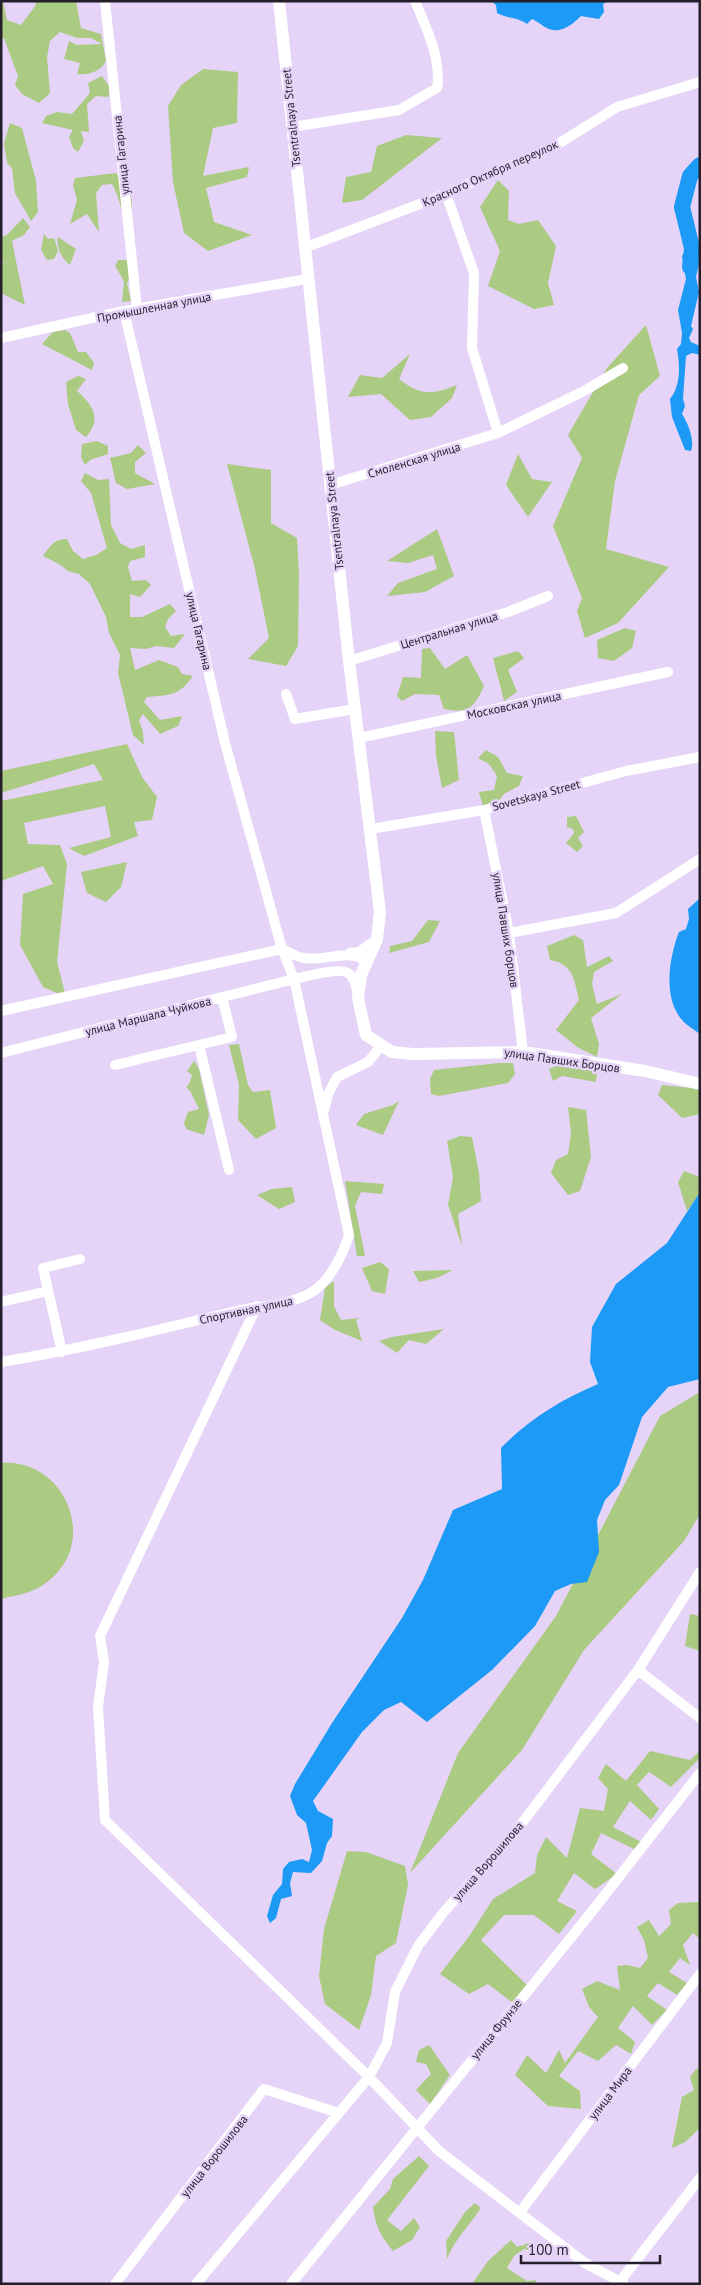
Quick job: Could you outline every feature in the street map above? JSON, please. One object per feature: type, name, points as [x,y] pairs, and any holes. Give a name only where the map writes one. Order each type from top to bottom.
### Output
[{"type":"main road","name":"Tsentralnaya Street","points":[[279,1],[349,661],[380,912],[377,939],[360,976],[358,998],[366,1035],[387,1049]]},
{"type":"main road","name":"улица Павших Борцов","points":[[387,1049],[412,1054],[524,1052],[644,1071],[700,1084]]},
{"type":"street","name":"улица Гагарина","points":[[105,1],[137,309]]},
{"type":"street","points":[[292,127],[399,110],[438,88],[440,74],[427,28],[415,1]]},
{"type":"street","name":"Красного Октября переулок","points":[[304,248],[446,194],[555,146],[617,107],[700,82]]},
{"type":"street","points":[[446,194],[474,273],[472,348],[498,433]]},
{"type":"street","name":"Промышленная улица","points":[[1,338],[124,311],[307,278]]},
{"type":"street","name":"улица Гагарина","points":[[124,311],[225,743],[282,949],[294,979]]},
{"type":"street","name":"Смоленская улица","points":[[330,485],[498,433],[584,391],[623,368]]},
{"type":"street","name":"Центральная улица","points":[[349,661],[508,612],[548,596]]},
{"type":"street","name":"Московская улица","points":[[359,738],[668,672]]},
{"type":"street","points":[[286,694],[295,719],[355,709]]},
{"type":"street","name":"Sovetskaya Street","points":[[371,829],[484,810],[626,771],[700,757]]},
{"type":"street","name":"улица Павших борцов","points":[[484,810],[509,934],[524,1052]]},
{"type":"street","points":[[509,934],[616,913],[700,860]]},
{"type":"street","points":[[1,1011],[282,949],[302,958],[316,959],[359,952],[377,939]]},
{"type":"street","points":[[348,953],[361,956],[368,962],[349,973],[355,983],[358,998]]},
{"type":"street","name":"улица Маршала Чуйкова","points":[[1,1053],[294,979],[340,970],[349,973]]},
{"type":"street","name":"Спортивная улица","points":[[1,1362],[62,1352],[257,1306],[293,1302],[315,1291],[343,1254],[349,1235],[294,979]]},
{"type":"street","points":[[116,1065],[232,1037],[222,997]]},
{"type":"street","points":[[199,1045],[229,1170]]},
{"type":"street","points":[[324,1113],[328,1094],[336,1076],[368,1062],[387,1049]]},
{"type":"street","points":[[62,1352],[42,1268],[80,1259]]},
{"type":"street","points":[[1,1302],[48,1291]]},
{"type":"street","points":[[257,1306],[100,1636],[104,1662],[98,1707],[105,1820],[369,2077],[439,2151],[585,2263],[620,2283],[700,2178]]},
{"type":"street","name":"улица Ворошилова","points":[[196,2284],[369,2077],[387,2042],[395,1992],[418,1946],[449,1906],[513,1835],[638,1670],[700,1572]]},
{"type":"street","points":[[638,1670],[700,1718]]},
{"type":"street","name":"улица Фрунзе","points":[[291,2284],[590,1914],[700,1773]]},
{"type":"street","name":"улица Мира","points":[[520,2212],[700,1974]]},
{"type":"street","name":"улица Ворошилова","points":[[115,2284],[264,2090],[339,2113]]},
{"type":"green space","points":[[1,1],[3,1],[7,20],[21,25],[36,5],[35,1],[76,1],[81,28],[101,34],[106,61],[104,65],[94,72],[77,74],[80,63],[64,59],[69,41],[77,45],[102,44],[91,38],[77,38],[60,32],[50,41],[47,57],[50,93],[39,103],[22,94],[15,85],[18,76],[4,38],[1,38]]},
{"type":"green space","points":[[203,69],[238,72],[237,123],[213,128],[203,176],[249,167],[247,177],[206,188],[214,222],[252,235],[208,251],[184,233],[173,182],[168,106],[181,85]]},
{"type":"green space","points":[[102,76],[109,86],[109,97],[96,96],[87,104],[89,132],[81,131],[84,141],[78,152],[73,148],[69,137],[73,130],[42,123],[46,116],[57,112],[72,114],[90,93],[88,83]]},
{"type":"green space","points":[[10,123],[22,128],[36,181],[38,212],[31,221],[15,193],[12,168],[7,163],[4,143]]},
{"type":"green space","points":[[406,135],[442,138],[362,200],[342,203],[346,177],[371,172],[377,146]]},
{"type":"green space","points":[[116,173],[126,186],[131,197],[132,202],[128,224],[112,184],[102,185],[96,193],[99,232],[87,214],[70,224],[77,200],[73,185],[75,178]]},
{"type":"green space","points":[[498,180],[509,191],[508,220],[519,224],[538,220],[556,246],[548,283],[554,305],[534,309],[488,286],[500,251],[480,207]]},
{"type":"green space","points":[[23,218],[30,227],[24,235],[12,241],[25,305],[1,293],[1,266],[4,261],[1,261],[1,237],[7,235]]},
{"type":"green space","points":[[44,234],[48,239],[54,238],[58,251],[54,259],[47,260],[41,250]]},
{"type":"green space","points":[[58,237],[76,249],[70,265],[60,253]]},
{"type":"green space","points":[[118,260],[128,260],[133,273],[127,283],[131,301],[122,302],[124,281],[115,266]]},
{"type":"green space","points":[[646,325],[660,376],[639,395],[615,481],[606,549],[669,567],[618,623],[585,638],[577,611],[582,598],[553,526],[582,458],[568,435],[607,368]]},
{"type":"green space","points":[[65,330],[70,333],[78,352],[86,352],[94,363],[92,370],[42,344],[53,332]]},
{"type":"green space","points":[[410,354],[399,379],[407,385],[420,391],[433,392],[457,385],[452,398],[431,417],[410,420],[381,394],[348,397],[360,375],[382,378]]},
{"type":"green space","points":[[78,376],[86,379],[77,391],[94,412],[94,424],[86,437],[76,430],[68,404],[66,382]]},
{"type":"green space","points":[[97,441],[108,446],[108,454],[90,460],[85,465],[81,457],[82,444]]},
{"type":"green space","points":[[138,445],[146,453],[135,462],[135,473],[155,484],[127,489],[116,483],[110,458],[131,453]]},
{"type":"green space","points":[[518,454],[532,479],[552,482],[528,517],[506,485]]},
{"type":"green space","points":[[227,464],[271,470],[271,523],[297,538],[299,575],[298,646],[286,666],[248,659],[269,638],[255,569]]},
{"type":"green space","points":[[85,473],[98,480],[109,479],[111,525],[120,543],[131,549],[145,545],[145,557],[130,561],[128,567],[132,581],[146,580],[151,585],[140,597],[130,594],[130,617],[142,617],[170,604],[176,611],[168,619],[165,627],[171,636],[185,634],[174,648],[156,646],[146,649],[130,648],[135,670],[159,660],[178,667],[182,674],[193,676],[178,691],[162,696],[147,697],[144,702],[160,720],[182,716],[178,726],[160,734],[143,714],[139,720],[143,732],[144,745],[133,735],[118,673],[120,655],[109,633],[106,617],[90,584],[79,574],[68,571],[43,556],[53,544],[63,539],[67,539],[73,551],[83,559],[96,555],[107,548],[91,493],[81,481]]},
{"type":"green space","points":[[437,529],[454,576],[425,592],[387,596],[398,583],[437,569],[433,555],[408,563],[387,561]]},
{"type":"green space","points":[[625,628],[636,631],[632,648],[614,661],[598,658],[597,640]]},
{"type":"green space","points":[[430,648],[445,669],[467,655],[484,686],[477,700],[469,708],[459,711],[444,709],[439,695],[415,694],[402,701],[397,696],[403,677],[421,678],[422,649]]},
{"type":"green space","points":[[518,651],[524,658],[508,670],[517,692],[504,701],[493,658]]},
{"type":"green space","points":[[435,731],[454,732],[459,780],[442,788],[436,756]]},
{"type":"green space","points":[[127,744],[142,777],[157,797],[152,820],[134,822],[138,836],[84,856],[69,848],[111,837],[105,806],[24,823],[28,844],[60,845],[67,864],[57,962],[66,997],[43,987],[20,945],[23,894],[53,884],[43,866],[1,881],[1,801],[103,780],[94,764],[1,793],[1,771]]},
{"type":"green space","points":[[486,750],[498,757],[507,773],[523,776],[519,786],[504,794],[498,802],[484,810],[479,792],[494,790],[497,776],[489,764],[478,758]]},
{"type":"green space","points":[[576,816],[584,832],[578,838],[583,846],[577,852],[566,843],[574,833],[573,829],[567,827],[567,817]]},
{"type":"green space","points":[[127,862],[121,887],[106,902],[87,893],[81,872]]},
{"type":"green space","points":[[428,920],[440,921],[429,942],[389,953],[390,946],[412,941]]},
{"type":"green space","points":[[574,935],[583,940],[587,967],[609,956],[613,961],[594,972],[592,984],[597,1004],[622,994],[591,1018],[599,1044],[597,1057],[577,1047],[556,1030],[579,1000],[572,974],[564,965],[550,960],[547,946]]},
{"type":"green space","points":[[239,1044],[248,1085],[253,1092],[270,1090],[276,1128],[256,1139],[238,1120],[239,1085],[229,1045]]},
{"type":"green space","points":[[194,1061],[199,1069],[209,1115],[204,1135],[186,1129],[184,1123],[188,1112],[199,1109],[186,1087],[192,1075],[187,1071]]},
{"type":"green space","points":[[513,1063],[515,1074],[508,1083],[439,1096],[431,1094],[430,1079],[434,1070]]},
{"type":"green space","points":[[564,1063],[597,1072],[596,1082],[562,1076],[553,1081],[549,1069]]},
{"type":"green space","points":[[662,1085],[700,1089],[700,1114],[682,1118],[658,1095]]},
{"type":"green space","points":[[399,1101],[383,1135],[356,1125],[364,1114],[393,1105]]},
{"type":"green space","points":[[568,1107],[586,1110],[591,1157],[580,1191],[568,1195],[551,1173],[556,1160],[568,1154],[571,1134]]},
{"type":"green space","points":[[460,1136],[472,1137],[479,1173],[481,1201],[458,1214],[462,1246],[448,1205],[453,1177],[447,1141]]},
{"type":"green space","points":[[684,1171],[700,1177],[700,1193],[687,1211],[678,1182]]},
{"type":"green space","points":[[345,1181],[384,1184],[382,1194],[361,1192],[355,1206],[365,1256],[357,1256]]},
{"type":"green space","points":[[292,1187],[295,1202],[279,1209],[257,1195],[272,1189]]},
{"type":"green space","points":[[380,1262],[389,1269],[385,1294],[372,1291],[362,1268]]},
{"type":"green space","points":[[453,1270],[437,1278],[419,1282],[413,1271]]},
{"type":"green space","points":[[334,1281],[334,1306],[341,1320],[361,1318],[356,1320],[362,1341],[335,1330],[320,1320],[325,1288]]},
{"type":"green space","points":[[444,1329],[426,1344],[409,1340],[397,1353],[379,1341],[392,1337]]},
{"type":"green space","points":[[700,1392],[700,1514],[684,1541],[584,1650],[522,1750],[410,1873],[458,1753],[556,1616],[660,1416]]},
{"type":"green space","points":[[1,1463],[24,1465],[43,1474],[58,1488],[68,1506],[73,1526],[71,1546],[63,1565],[47,1582],[31,1591],[1,1599]]},
{"type":"green space","points":[[690,1614],[700,1616],[700,1651],[685,1646]]},
{"type":"green space","points":[[650,1751],[690,1760],[700,1751],[700,1758],[671,1787],[649,1772],[637,1785],[659,1809],[651,1820],[630,1801],[613,1827],[641,1842],[634,1849],[601,1833],[591,1854],[617,1874],[595,1889],[574,1873],[557,1901],[577,1911],[559,1934],[534,1915],[504,1915],[481,1940],[530,1988],[513,2003],[488,1984],[469,1994],[440,1974],[470,1935],[493,1899],[535,1873],[537,1855],[546,1837],[567,1858],[580,1808],[604,1811],[608,1789],[598,1778],[606,1764],[626,1781]]},
{"type":"green space","points":[[347,1851],[366,1852],[405,1866],[408,1885],[396,1943],[376,1956],[371,1995],[359,2030],[325,2004],[319,1976],[324,1929]]},
{"type":"green space","points":[[700,1902],[700,1939],[693,1933],[683,1945],[690,1965],[680,1958],[669,1972],[687,1983],[677,1995],[658,1983],[647,1996],[667,2010],[652,2025],[633,2006],[618,2028],[635,2042],[631,2054],[616,2045],[598,2061],[578,2051],[559,2076],[580,2091],[581,2109],[548,2106],[515,2075],[527,2055],[546,2073],[559,2050],[565,2063],[598,2017],[589,2007],[582,1989],[597,1981],[620,1990],[617,1966],[627,1965],[640,1968],[648,1958],[644,1940],[637,1927],[649,1920],[659,1936],[671,1924],[669,1910],[678,1903]]},
{"type":"green space","points":[[429,2045],[450,2075],[430,2104],[416,2090],[431,2074],[426,2064],[416,2062],[419,2050]]},
{"type":"green space","points":[[700,2068],[700,2128],[685,2142],[672,2148],[682,2097],[694,2090],[690,2077],[696,2069]]},
{"type":"green space","points":[[419,2156],[429,2166],[387,2220],[401,2231],[414,2218],[420,2227],[412,2240],[393,2251],[379,2230],[373,2207],[390,2189],[393,2179]]},
{"type":"green space","points":[[475,2203],[481,2208],[458,2239],[447,2259],[446,2241],[465,2212]]},
{"type":"green space","points":[[511,2240],[517,2247],[529,2243],[533,2251],[524,2249],[514,2256],[507,2268],[527,2281],[537,2280],[534,2284],[472,2284],[488,2261]]},
{"type":"water","points":[[491,1],[608,1],[603,4],[604,12],[599,19],[581,16],[562,29],[553,30],[532,19],[527,24],[501,15],[497,13],[496,5]]},
{"type":"water","points":[[693,245],[697,249],[696,255],[699,263],[696,277],[699,292],[691,326],[693,329],[689,338],[691,342],[700,346],[700,355],[692,353],[686,356],[683,399],[685,406],[682,414],[689,427],[691,451],[685,450],[672,417],[670,399],[674,394],[679,375],[677,349],[681,344],[682,333],[678,310],[686,279],[682,256]]},
{"type":"water","points":[[700,898],[700,1034],[681,1019],[674,1007],[671,996],[670,974],[673,952],[679,932],[686,929],[689,919],[688,909]]},
{"type":"water","points":[[700,1192],[700,1379],[668,1387],[642,1417],[619,1485],[605,1500],[597,1520],[599,1552],[587,1582],[571,1584],[555,1591],[535,1626],[492,1670],[427,1722],[401,1702],[384,1710],[362,1732],[313,1801],[318,1811],[333,1819],[332,1836],[327,1843],[322,1861],[311,1873],[293,1872],[290,1883],[292,1896],[281,1899],[276,1918],[270,1923],[267,1916],[273,1895],[282,1884],[283,1869],[289,1862],[302,1859],[309,1862],[312,1850],[306,1823],[297,1815],[290,1796],[295,1784],[332,1723],[402,1618],[423,1580],[453,1510],[502,1489],[501,1448],[522,1428],[571,1396],[598,1384],[590,1362],[592,1327],[616,1284],[667,1243]]},
{"type":"waterway","points":[[690,267],[692,248],[682,207],[690,176],[700,165]]}]
